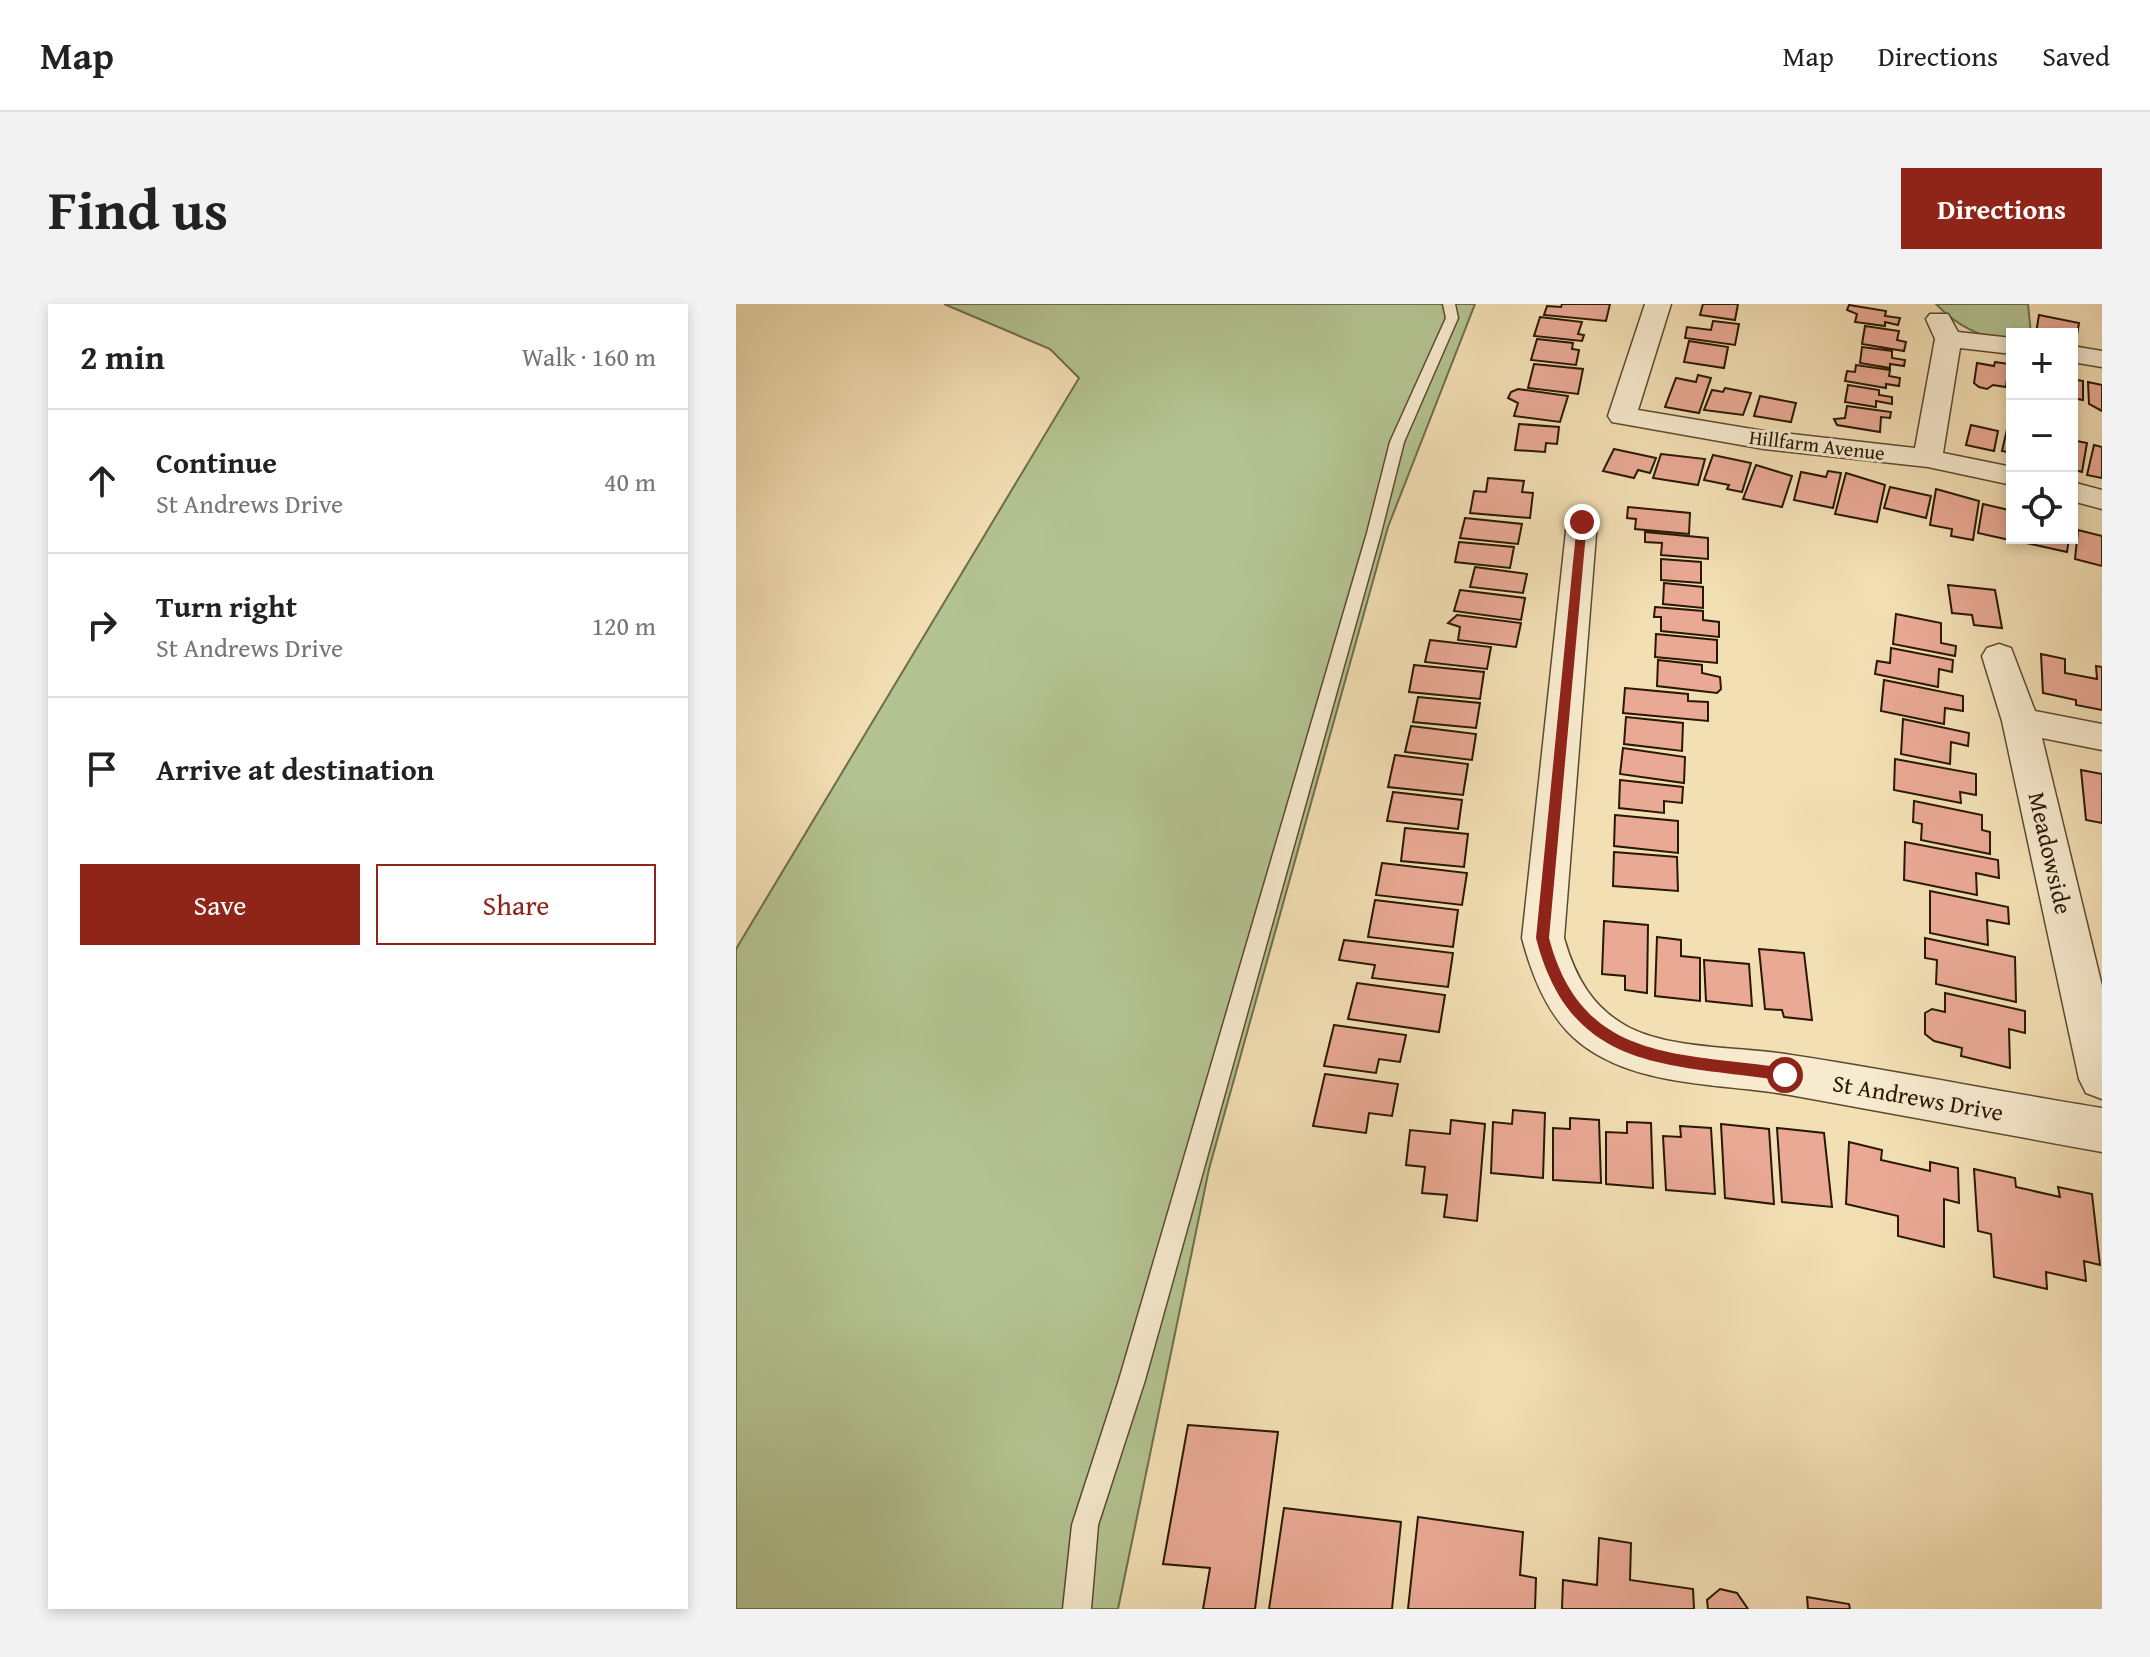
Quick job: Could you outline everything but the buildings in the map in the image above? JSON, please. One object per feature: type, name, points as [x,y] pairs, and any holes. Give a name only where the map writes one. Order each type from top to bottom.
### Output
[{"type":"street","name":"Hillfarm Avenue","points":[[1658,304],[1622,416],[1764,440],[1928,458],[2006,475]]},
{"type":"street","points":[[1928,458],[1944,329],[2006,344]]},
{"type":"street","points":[[2078,355],[2102,359]]},
{"type":"street","points":[[2078,493],[2102,500]]},
{"type":"street","name":"St Andrews Drive","points":[[1582,522],[1543,938],[1551,969],[1575,1010],[1598,1032],[1641,1053],[2102,1130]]},
{"type":"street","name":"Meadowside","points":[[1999,656],[2020,721],[2102,1079]]},
{"type":"street","points":[[2020,721],[2102,737]]},
{"type":"lane","points":[[1077,1609],[1085,1525],[1136,1365],[1374,533],[1397,442],[1452,318],[1449,304]]},
{"type":"green space","points":[[944,304],[1475,304],[1388,527],[1209,1169],[1118,1609],[736,1609],[736,949],[1079,378],[1050,349]]},
{"type":"green space","points":[[1936,304],[2028,304],[2030,328],[2006,328],[2006,339],[2001,339],[1980,334],[1952,318]]},
{"type":"route","points":[[1582,522],[1543,938],[1551,969],[1575,1010],[1598,1032],[1641,1053],[1785,1075]]}]
